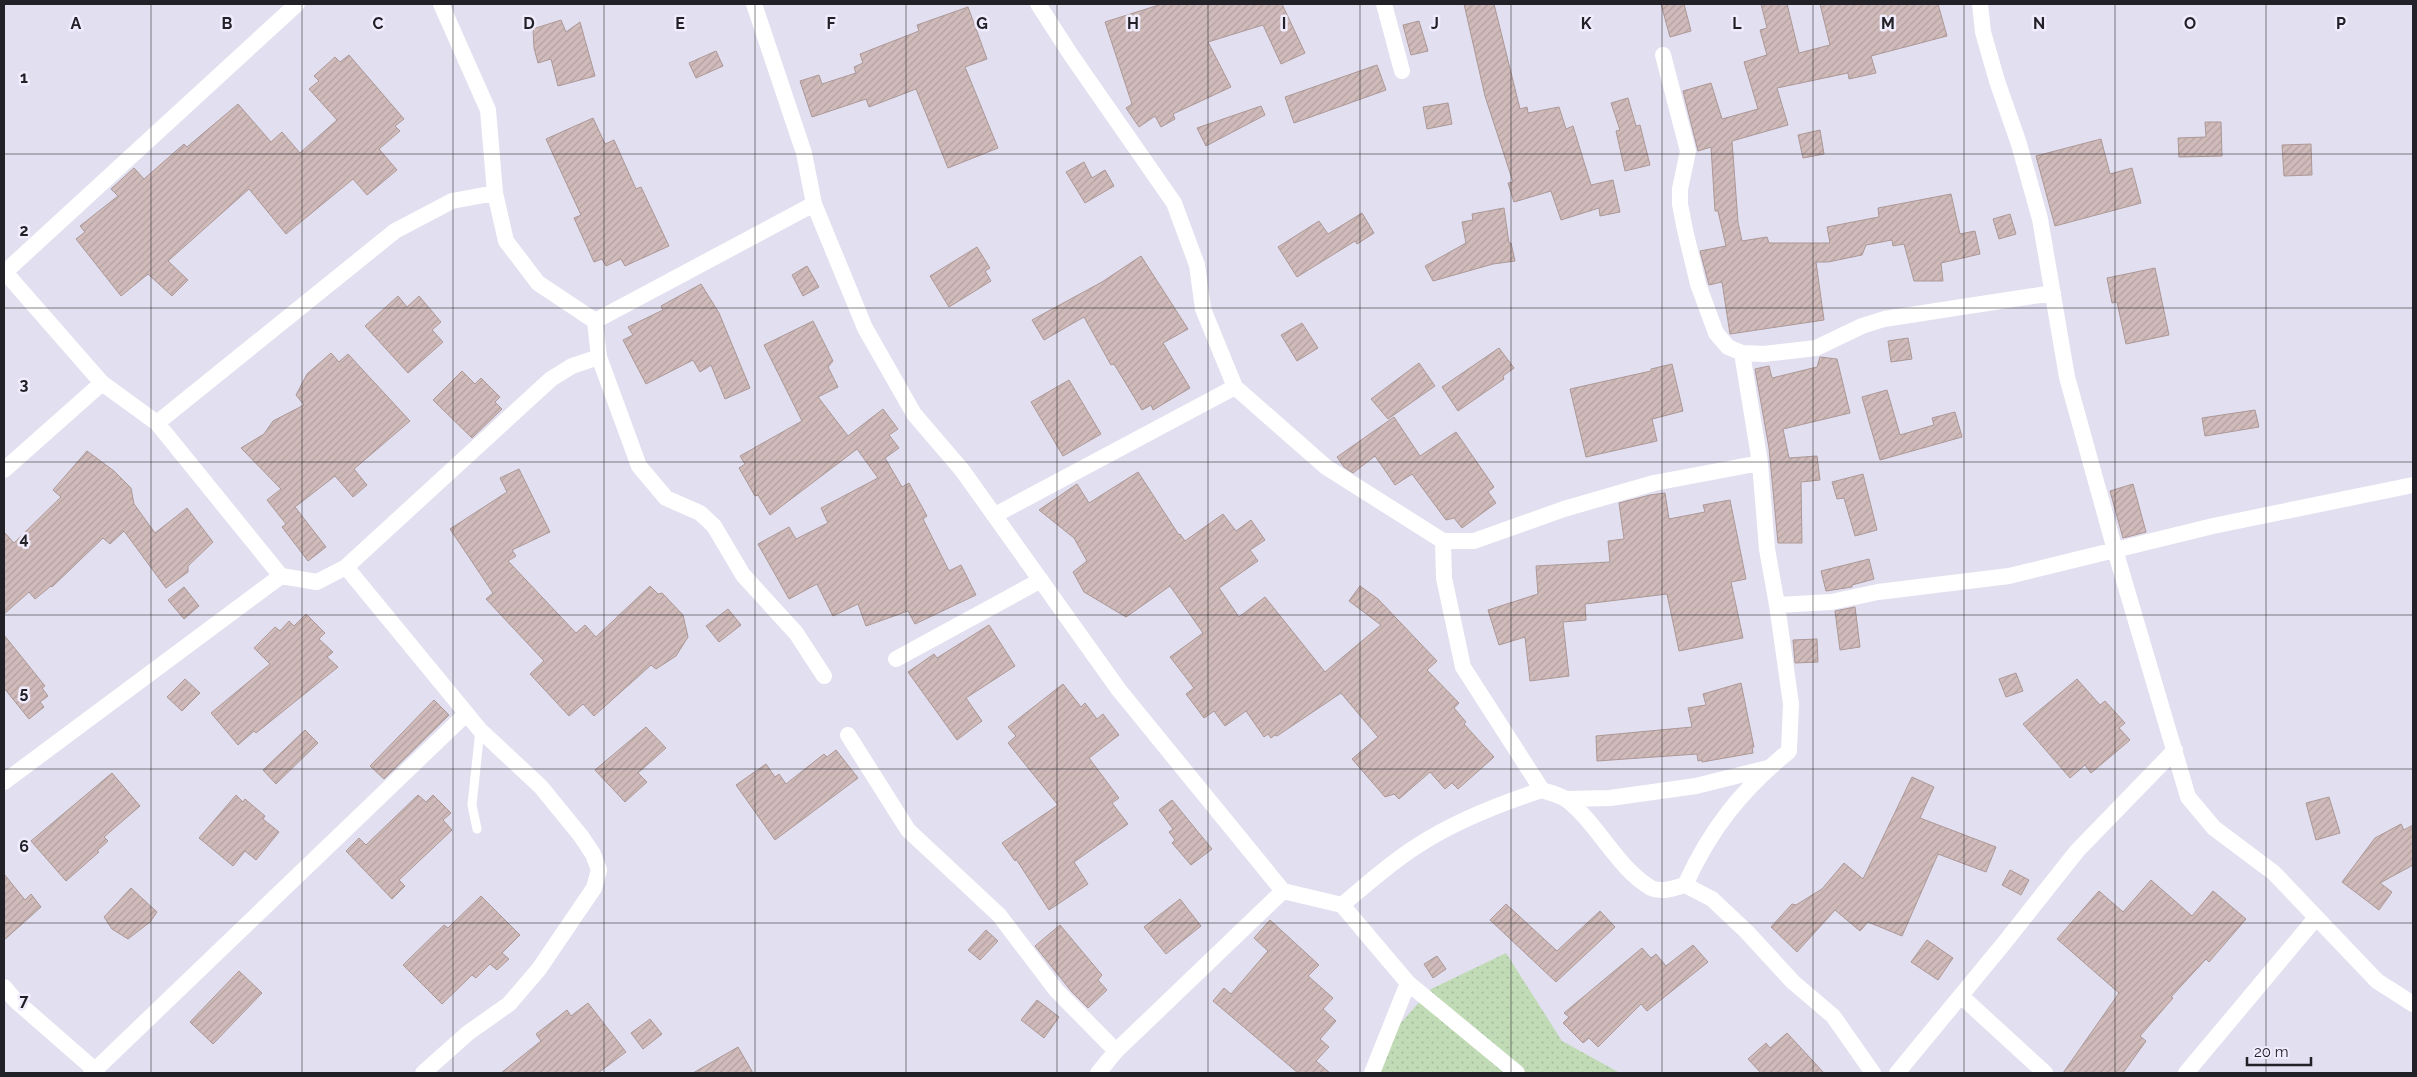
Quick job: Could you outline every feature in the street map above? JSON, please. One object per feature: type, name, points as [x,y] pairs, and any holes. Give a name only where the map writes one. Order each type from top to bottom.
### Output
[{"type":"street","points":[[297,4],[4,271],[102,383],[157,423],[282,576],[317,582],[346,567],[551,379],[572,366],[599,357]]},
{"type":"street","points":[[441,4],[488,110],[494,194],[506,241],[538,283],[595,321],[599,357],[638,466],[666,498],[700,514],[714,526],[743,576],[796,633],[824,676]]},
{"type":"street","points":[[754,4],[804,153],[814,204],[865,328],[914,414],[962,470],[1119,690],[1283,891],[1342,905],[1408,983],[1517,1073]]},
{"type":"street","points":[[1038,4],[1071,55],[1174,203],[1198,265],[1203,309],[1235,387],[1326,467],[1444,541],[1474,542],[1564,509],[1654,483],[1760,463]]},
{"type":"street","points":[[1384,4],[1402,72]]},
{"type":"street","points":[[1980,4],[1984,32],[1997,81],[2019,144],[2040,219],[2067,377],[2115,550],[2188,797],[2214,828],[2274,873],[2315,919],[2377,981],[2413,1004]]},
{"type":"street","points":[[1662,55],[1688,151],[1680,188],[1680,204],[1698,284],[1716,333],[1728,347],[1742,353],[1792,352],[1816,348],[1862,326],[1884,319],[2053,293]]},
{"type":"street","points":[[157,423],[395,231],[452,201],[494,194]]},
{"type":"street","points":[[595,321],[814,204]]},
{"type":"street","points":[[1685,885],[1701,851],[1730,808],[1768,768],[1789,751],[1792,704],[1778,605],[1767,549],[1760,463],[1742,353]]},
{"type":"street","points":[[4,470],[102,383]]},
{"type":"street","points":[[995,515],[1235,387]]},
{"type":"street","points":[[1778,605],[1831,602],[1878,592],[2009,576],[2302,507],[2413,485]]},
{"type":"street","points":[[1444,541],[1444,578],[1463,667],[1542,790],[1566,800],[1592,825],[1626,866],[1652,888],[1670,890],[1685,885],[1712,899],[1746,931],[1793,982],[1833,1016],[1873,1073]]},
{"type":"street","points":[[346,567],[480,730],[541,787],[581,836],[593,854],[599,870],[594,888],[539,969],[509,1004],[468,1033],[423,1073]]},
{"type":"street","points":[[4,782],[282,576]]},
{"type":"street","points":[[896,659],[1041,580]]},
{"type":"street","points":[[4,987],[16,1001],[94,1072],[466,714]]},
{"type":"street","points":[[848,735],[908,830],[1000,915],[1056,990],[1116,1051]]},
{"type":"street","points":[[1897,1073],[2077,851],[2175,750]]},
{"type":"street","points":[[1566,800],[1610,798],[1696,786],[1768,768]]},
{"type":"street","points":[[1342,905],[1417,846],[1461,822],[1503,803],[1542,790]]},
{"type":"street","points":[[1098,1073],[1116,1051],[1283,891]]},
{"type":"street","points":[[2186,1073],[2315,919]]},
{"type":"street","points":[[1372,1073],[1408,983]]},
{"type":"street","points":[[1961,996],[2045,1073]]},
{"type":"lane","points":[[477,829],[472,805],[480,730]]},
{"type":"green space","points":[[1506,953],[1562,1041],[1620,1073],[1379,1073],[1397,1027],[1431,989]]},
{"type":"building","points":[[1162,4],[1282,4],[1305,53],[1281,64],[1263,25],[1208,42],[1231,87],[1173,114],[1175,119],[1161,127],[1155,116],[1139,127],[1126,108],[1132,104],[1105,22]]},
{"type":"building","points":[[1464,4],[1494,4],[1520,109],[1527,107],[1528,113],[1559,107],[1566,129],[1573,126],[1591,185],[1613,180],[1620,212],[1600,216],[1599,208],[1561,220],[1551,191],[1514,202],[1508,183],[1513,182],[1485,96]]},
{"type":"building","points":[[1661,4],[1684,4],[1691,31],[1670,37]]},
{"type":"building","points":[[1761,4],[1787,4],[1799,53],[1830,45],[1820,4],[1938,4],[1947,36],[1871,56],[1876,73],[1849,79],[1848,73],[1777,88],[1788,125],[1732,141],[1738,222],[1742,241],[1767,237],[1769,243],[1830,243],[1827,227],[1879,217],[1878,208],[1951,194],[1960,234],[1975,231],[1980,254],[1941,263],[1943,281],[1914,281],[1904,244],[1893,246],[1892,240],[1866,245],[1862,255],[1828,262],[1816,262],[1824,320],[1730,334],[1722,282],[1709,285],[1700,251],[1726,246],[1718,211],[1715,211],[1711,147],[1698,151],[1683,91],[1711,83],[1722,119],[1758,109],[1744,62],[1767,55],[1760,30],[1767,28]]},
{"type":"building","points":[[968,7],[987,59],[965,67],[998,148],[948,168],[916,89],[869,107],[866,99],[812,117],[800,81],[819,75],[822,84],[856,73],[854,67],[863,63],[860,54],[919,31],[917,25]]},
{"type":"building","points":[[561,20],[566,32],[580,22],[595,76],[558,86],[551,59],[538,63],[534,48],[533,29]]},
{"type":"building","points":[[1419,21],[1428,51],[1411,55],[1403,25]]},
{"type":"building","points":[[716,51],[723,66],[696,78],[689,63]]},
{"type":"building","points":[[349,55],[404,119],[395,126],[400,131],[379,149],[397,170],[367,195],[353,179],[286,234],[249,189],[168,261],[188,280],[172,296],[148,274],[121,296],[76,239],[85,232],[80,226],[118,196],[111,189],[134,168],[144,179],[184,144],[187,147],[238,104],[271,142],[282,132],[300,153],[337,120],[309,89],[319,81],[314,76],[335,57],[340,62]]},
{"type":"building","points":[[1377,65],[1386,90],[1294,123],[1285,97]]},
{"type":"building","points":[[1628,98],[1636,126],[1640,125],[1650,165],[1625,171],[1616,131],[1620,130],[1611,103]]},
{"type":"building","points":[[1448,103],[1452,124],[1427,129],[1423,107]]},
{"type":"building","points":[[1261,106],[1265,115],[1206,146],[1197,128]]},
{"type":"building","points":[[593,118],[605,144],[614,140],[636,189],[641,187],[669,246],[625,266],[621,259],[606,266],[602,259],[594,262],[574,218],[581,215],[546,139]]},
{"type":"building","points":[[2205,122],[2221,122],[2222,156],[2179,157],[2178,138],[2206,137]]},
{"type":"building","points":[[1820,130],[1824,154],[1803,158],[1798,135]]},
{"type":"building","points":[[2101,139],[2110,174],[2132,168],[2141,203],[2055,226],[2036,156]]},
{"type":"building","points":[[2311,144],[2312,175],[2284,176],[2282,145]]},
{"type":"building","points":[[1084,162],[1092,178],[1105,170],[1114,186],[1085,203],[1066,172]]},
{"type":"building","points":[[1504,208],[1509,243],[1511,243],[1515,261],[1493,264],[1433,281],[1425,266],[1466,243],[1462,222],[1473,220],[1472,214]]},
{"type":"building","points":[[1362,213],[1374,233],[1357,244],[1355,241],[1297,277],[1278,247],[1319,221],[1328,234]]},
{"type":"building","points":[[2010,214],[2016,234],[1999,239],[1993,219]]},
{"type":"building","points":[[977,247],[990,268],[985,271],[991,281],[949,307],[930,276]]},
{"type":"building","points":[[1141,256],[1188,329],[1163,343],[1190,388],[1153,410],[1151,405],[1142,410],[1114,364],[1111,365],[1084,317],[1044,340],[1032,320],[1102,282]]},
{"type":"building","points":[[807,266],[819,287],[803,296],[792,275]]},
{"type":"building","points":[[2155,268],[2169,335],[2126,344],[2117,302],[2112,303],[2107,278]]},
{"type":"building","points":[[701,284],[719,313],[750,388],[725,399],[711,365],[700,372],[693,360],[646,384],[623,340],[633,335],[628,327],[663,310],[661,306]]},
{"type":"building","points":[[398,296],[407,307],[419,296],[441,322],[432,330],[443,342],[408,373],[365,326]]},
{"type":"building","points":[[813,321],[833,361],[828,367],[838,387],[818,397],[848,436],[883,409],[898,429],[889,435],[899,448],[885,458],[902,487],[909,483],[927,516],[923,519],[949,571],[961,565],[976,595],[915,624],[908,611],[866,626],[858,604],[833,616],[817,584],[789,599],[758,544],[789,527],[796,539],[828,523],[821,508],[878,478],[857,449],[770,515],[758,495],[755,496],[739,468],[745,464],[740,456],[802,421],[764,345]]},
{"type":"building","points":[[1302,323],[1318,348],[1297,361],[1281,335]]},
{"type":"building","points":[[1908,338],[1912,359],[1891,362],[1888,341]]},
{"type":"building","points":[[1499,348],[1514,368],[1503,376],[1504,379],[1458,411],[1442,387]]},
{"type":"building","points":[[331,353],[339,362],[348,354],[410,421],[354,469],[367,485],[353,497],[335,476],[295,507],[326,547],[308,561],[282,527],[286,524],[267,500],[281,489],[241,448],[264,434],[273,421],[304,405],[296,395],[307,374]]},
{"type":"building","points":[[1820,357],[1837,359],[1850,413],[1783,429],[1789,458],[1817,456],[1820,480],[1801,482],[1802,543],[1778,543],[1769,448],[1755,369],[1769,366],[1772,378],[1817,367]]},
{"type":"building","points":[[1419,363],[1435,386],[1388,419],[1371,399]]},
{"type":"building","points":[[1672,364],[1683,411],[1652,419],[1657,441],[1586,457],[1570,389],[1651,371],[1651,369]]},
{"type":"building","points":[[462,371],[475,384],[481,378],[500,397],[495,402],[502,409],[472,438],[433,400]]},
{"type":"building","points":[[1069,380],[1101,434],[1063,456],[1031,402]]},
{"type":"building","points":[[1887,390],[1900,435],[1934,425],[1932,418],[1955,412],[1962,437],[1880,460],[1862,397]]},
{"type":"building","points":[[2255,410],[2259,427],[2205,436],[2202,418]]},
{"type":"building","points":[[1394,417],[1420,456],[1456,432],[1494,487],[1488,492],[1496,503],[1462,528],[1454,518],[1446,520],[1412,474],[1395,485],[1375,456],[1353,473],[1344,467],[1337,457]]},
{"type":"building","points":[[87,451],[114,471],[131,488],[134,504],[155,533],[187,508],[213,542],[188,566],[188,572],[166,588],[124,531],[110,544],[103,538],[52,587],[35,599],[29,592],[4,614],[4,532],[14,543],[61,497],[53,490]]},
{"type":"building","points":[[519,469],[550,532],[512,550],[516,556],[508,561],[576,633],[585,625],[596,637],[650,586],[658,594],[662,593],[683,615],[688,637],[676,656],[656,669],[651,665],[594,716],[583,704],[569,716],[530,674],[544,661],[486,599],[493,593],[450,529],[507,492],[500,478]]},
{"type":"building","points":[[1138,472],[1179,535],[1185,541],[1223,514],[1236,531],[1251,520],[1265,540],[1250,550],[1258,561],[1219,588],[1239,617],[1265,597],[1325,672],[1381,625],[1349,601],[1360,586],[1378,599],[1437,661],[1427,670],[1459,703],[1454,708],[1466,722],[1464,724],[1494,757],[1458,789],[1452,783],[1445,789],[1430,772],[1399,799],[1394,794],[1385,797],[1352,759],[1378,737],[1341,693],[1277,736],[1275,735],[1271,738],[1268,734],[1264,737],[1246,711],[1225,726],[1214,711],[1204,718],[1186,694],[1194,688],[1170,657],[1203,633],[1170,586],[1126,617],[1084,592],[1073,572],[1087,561],[1074,538],[1039,510],[1077,484],[1089,503]]},
{"type":"building","points":[[1863,474],[1877,530],[1855,536],[1844,498],[1837,499],[1832,482]]},
{"type":"building","points":[[2133,484],[2146,532],[2123,538],[2110,491]]},
{"type":"building","points":[[1665,493],[1669,519],[1705,512],[1703,505],[1730,500],[1746,579],[1731,582],[1743,638],[1679,651],[1667,594],[1585,604],[1586,620],[1563,622],[1569,676],[1530,681],[1525,637],[1499,645],[1488,610],[1538,594],[1536,566],[1610,562],[1608,541],[1624,539],[1619,503]]},
{"type":"building","points":[[1869,559],[1874,579],[1852,585],[1852,587],[1826,591],[1821,571]]},
{"type":"building","points":[[184,587],[199,606],[184,619],[168,600]]},
{"type":"building","points":[[1855,607],[1860,647],[1840,650],[1835,611]]},
{"type":"building","points":[[728,609],[741,625],[719,642],[706,626]]},
{"type":"building","points":[[306,614],[325,633],[319,639],[333,652],[327,657],[338,667],[256,733],[254,731],[238,745],[211,713],[270,664],[254,648],[275,627],[280,631],[289,621],[294,626]]},
{"type":"building","points":[[989,625],[1015,666],[966,698],[982,721],[957,740],[908,672],[934,654],[937,658]]},
{"type":"building","points":[[4,635],[45,686],[42,688],[48,696],[40,702],[44,707],[29,719],[4,688]]},
{"type":"building","points":[[1817,639],[1818,662],[1795,663],[1793,640]]},
{"type":"building","points":[[2016,673],[2023,691],[2006,697],[1999,679]]},
{"type":"building","points":[[185,679],[200,693],[182,711],[167,697]]},
{"type":"building","points":[[2077,679],[2100,705],[2105,701],[2125,723],[2119,728],[2130,740],[2091,773],[2085,765],[2070,778],[2023,724]]},
{"type":"building","points":[[1741,683],[1754,747],[1752,747],[1753,753],[1702,762],[1702,760],[1698,761],[1697,754],[1597,761],[1596,736],[1692,727],[1688,708],[1706,705],[1703,694]]},
{"type":"building","points":[[1063,684],[1081,707],[1085,703],[1097,719],[1103,714],[1119,735],[1089,758],[1119,798],[1112,803],[1128,824],[1074,862],[1088,884],[1049,910],[1016,859],[1015,861],[1002,843],[1058,805],[1008,743],[1016,736],[1008,727]]},
{"type":"building","points":[[434,700],[449,715],[384,779],[370,766]]},
{"type":"building","points":[[646,727],[666,748],[638,773],[647,782],[625,802],[595,770]]},
{"type":"building","points":[[305,730],[318,743],[276,784],[263,770]]},
{"type":"building","points":[[836,750],[858,778],[775,840],[736,785],[766,764],[775,777],[779,774],[786,784],[824,754],[827,757]]},
{"type":"building","points":[[112,773],[140,806],[104,837],[108,841],[97,851],[99,852],[66,881],[31,841]]},
{"type":"building","points":[[1912,777],[1934,787],[1920,818],[1996,847],[1986,872],[1938,854],[1902,936],[1868,922],[1860,931],[1835,910],[1797,952],[1771,927],[1792,904],[1796,905],[1822,889],[1844,863],[1863,879]]},
{"type":"building","points":[[236,795],[243,802],[245,799],[265,816],[263,819],[279,832],[256,860],[245,851],[233,866],[199,838]]},
{"type":"building","points":[[418,795],[426,802],[433,795],[451,813],[443,820],[452,830],[399,880],[405,886],[392,899],[346,851],[359,838],[366,845]]},
{"type":"building","points":[[2329,797],[2340,833],[2316,840],[2306,803]]},
{"type":"building","points":[[1172,800],[1212,849],[1191,865],[1172,843],[1175,840],[1169,832],[1173,829],[1159,810]]},
{"type":"building","points":[[2401,824],[2404,830],[2413,825],[2413,865],[2380,883],[2392,892],[2379,910],[2342,882],[2375,838]]},
{"type":"building","points":[[2010,870],[2029,880],[2021,895],[2002,885]]},
{"type":"building","points":[[4,874],[25,900],[31,894],[41,907],[4,940]]},
{"type":"building","points":[[2151,880],[2192,916],[2213,891],[2246,919],[2209,962],[2206,959],[2171,997],[2173,998],[2140,1036],[2146,1041],[2123,1073],[2063,1073],[2119,993],[2057,939],[2099,891],[2123,912]]},
{"type":"building","points":[[131,888],[157,912],[150,922],[128,939],[112,929],[104,917]]},
{"type":"building","points":[[481,896],[520,935],[502,953],[509,959],[497,970],[490,964],[476,978],[472,975],[442,1004],[403,965],[444,925],[448,928]]},
{"type":"building","points":[[1180,899],[1201,926],[1166,954],[1144,927]]},
{"type":"building","points":[[1506,904],[1557,951],[1600,911],[1615,927],[1556,982],[1490,920]]},
{"type":"building","points":[[1270,920],[1319,965],[1308,976],[1333,998],[1323,1009],[1336,1021],[1320,1039],[1329,1047],[1316,1061],[1330,1073],[1298,1073],[1213,1001],[1224,988],[1231,994],[1268,951],[1254,938]]},
{"type":"building","points":[[1060,925],[1102,975],[1098,980],[1107,990],[1088,1008],[1072,992],[1035,946]]},
{"type":"building","points":[[986,930],[998,941],[980,960],[968,950]]},
{"type":"building","points":[[1927,940],[1953,958],[1938,980],[1911,962]]},
{"type":"building","points":[[1693,945],[1708,962],[1647,1011],[1641,1004],[1598,1047],[1589,1038],[1583,1043],[1563,1023],[1569,1017],[1564,1013],[1642,948],[1651,958],[1656,954],[1666,966]]},
{"type":"building","points":[[1437,956],[1446,969],[1433,978],[1424,964]]},
{"type":"building","points":[[239,971],[262,993],[213,1044],[190,1022]]},
{"type":"building","points":[[1037,1000],[1059,1017],[1044,1038],[1021,1020]]},
{"type":"building","points":[[588,1003],[626,1052],[598,1073],[501,1073],[541,1041],[536,1034],[567,1010],[571,1016]]},
{"type":"building","points":[[650,1019],[662,1034],[643,1049],[631,1033]]},
{"type":"building","points":[[1787,1033],[1824,1073],[1761,1073],[1748,1059],[1766,1043],[1770,1048]]},
{"type":"building","points":[[738,1047],[753,1073],[693,1073]]}]
